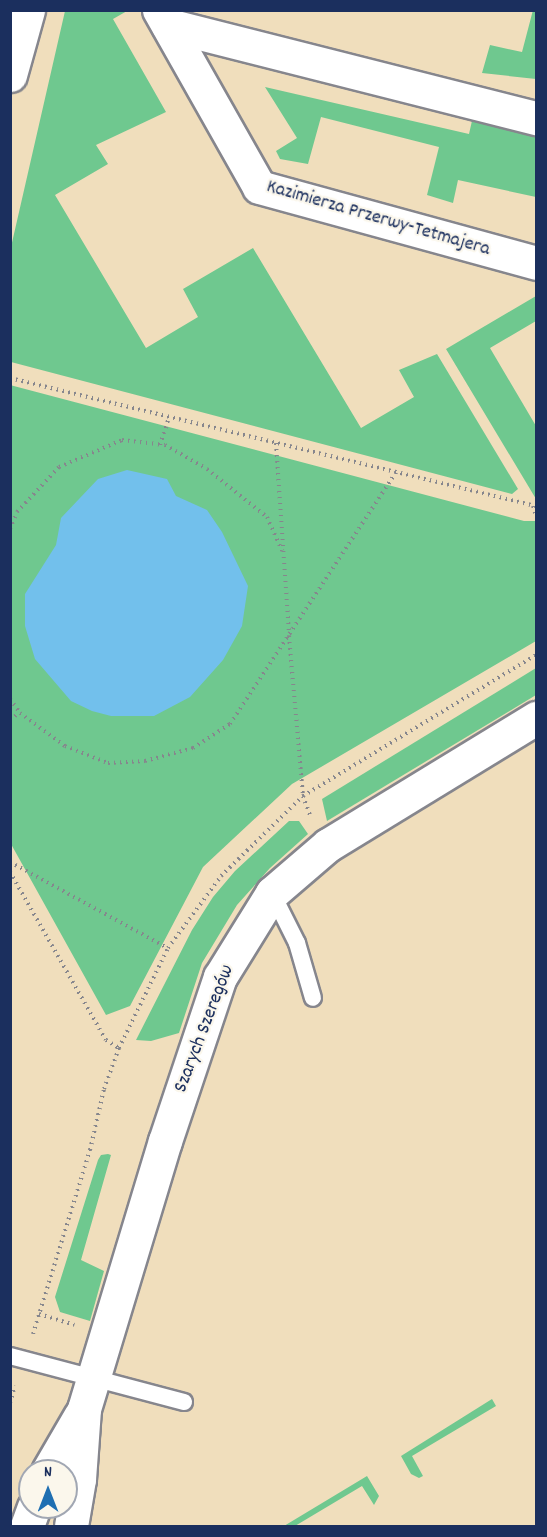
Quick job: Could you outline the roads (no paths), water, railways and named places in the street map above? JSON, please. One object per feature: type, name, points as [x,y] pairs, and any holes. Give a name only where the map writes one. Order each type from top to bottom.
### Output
[{"type":"street","points":[[10,75],[28,10]]},
{"type":"street","name":"Kazimierza Przerwy-Tetmajera","points":[[163,18],[537,118]]},
{"type":"street","name":"Kazimierza Przerwy-Tetmajera","points":[[163,18],[260,187],[537,263]]},
{"type":"street","name":"Szarych Szeregów","points":[[71,1527],[89,1394],[200,1032],[220,977],[272,893],[328,845],[537,718]]},
{"type":"street","name":"Szarych Szeregów","points":[[54,1459],[89,1394]]},
{"type":"lane","points":[[272,893],[297,943],[313,998]]},
{"type":"lane","points":[[10,1356],[89,1394],[184,1402]]},
{"type":"water","points":[[127,470],[167,479],[176,496],[207,510],[222,532],[248,586],[242,626],[223,660],[190,697],[154,716],[111,716],[92,711],[71,701],[35,659],[25,626],[25,594],[56,545],[61,518],[98,479]]}]
